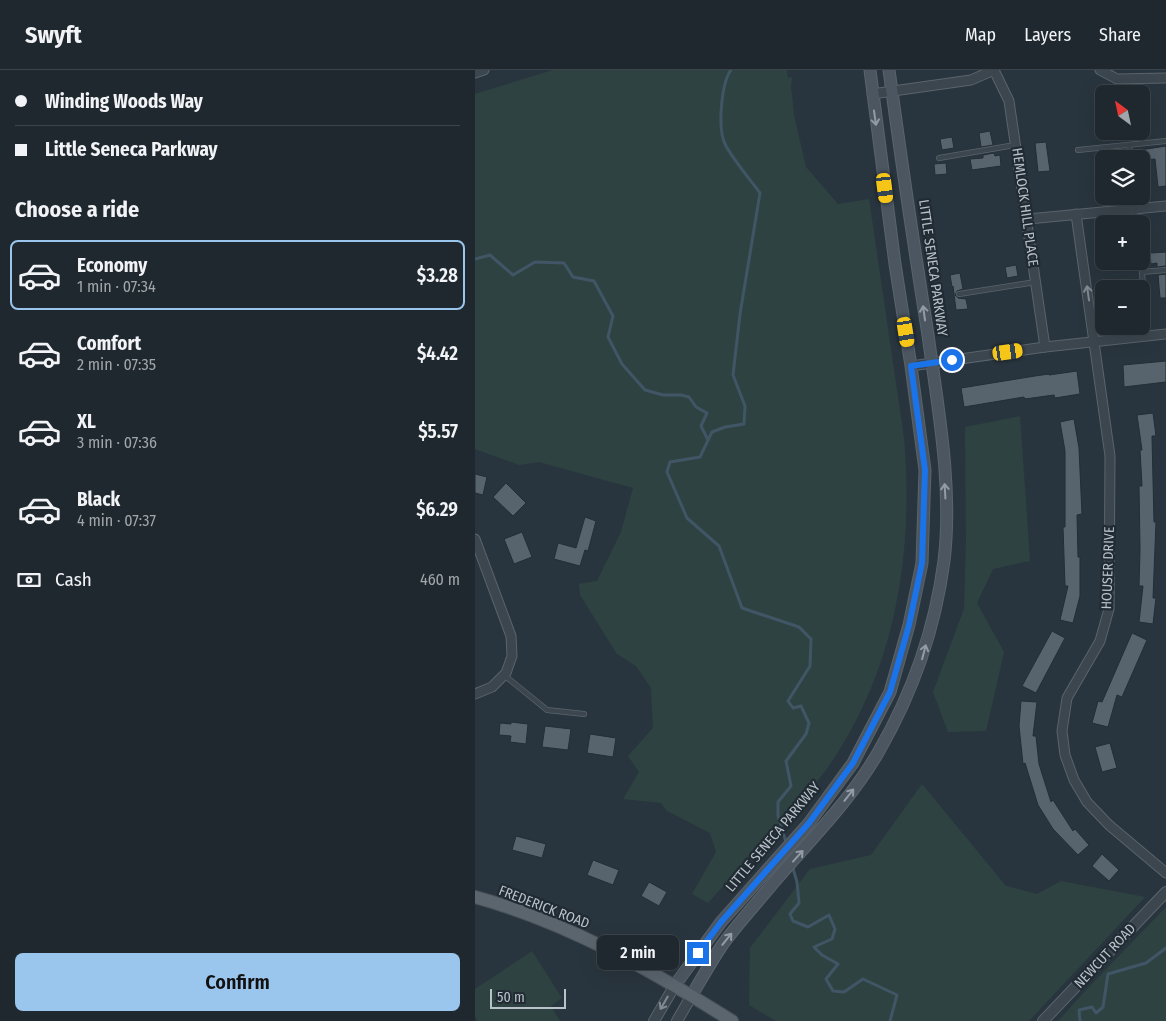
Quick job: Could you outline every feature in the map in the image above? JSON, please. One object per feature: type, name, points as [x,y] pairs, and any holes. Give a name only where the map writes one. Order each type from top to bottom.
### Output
[{"type":"main road","name":"LITTLE SENECA PARKWAY","points":[[675,985],[721,922],[809,823],[853,763],[890,692],[909,625],[922,563],[925,470],[895,264],[870,70]]},
{"type":"main road","name":"LITTLE SENECA PARKWAY","points":[[692,995],[723,945],[777,879],[819,833],[858,784],[878,752],[907,695],[921,660],[933,617],[944,560],[946,502],[942,438],[889,70]]},
{"type":"main road","name":"FREDERICK ROAD","points":[[475,897],[510,907],[580,936],[631,960],[692,995],[732,1021]]},
{"type":"street","points":[[475,73],[484,70]]},
{"type":"street","points":[[872,94],[971,80],[993,70]]},
{"type":"street","name":"HEMLOCK HILL PLACE","points":[[993,70],[1009,100],[1028,219],[1045,347]]},
{"type":"street","points":[[1100,70],[1117,79],[1166,78]]},
{"type":"street","points":[[1028,219],[1166,206]]},
{"type":"street","name":"HOUSER DRIVE","points":[[1076,214],[1110,456],[1109,609],[1100,641],[1067,698],[1062,731],[1065,755],[1074,780],[1087,802],[1109,825],[1166,873]]},
{"type":"street","points":[[1150,335],[1166,334]]},
{"type":"street","points":[[911,366],[1147,335]]},
{"type":"street","points":[[475,539],[511,636],[512,656],[504,675],[492,688],[475,694]]},
{"type":"street","name":"NEWCUT ROAD","points":[[1043,1021],[1166,892]]},
{"type":"street","name":"LITTLE SENECA PARKWAY","points":[[654,1021],[675,985]]},
{"type":"street","name":"LITTLE SENECA PARKWAY","points":[[677,1021],[692,995]]},
{"type":"lane","points":[[1077,150],[1166,141]]},
{"type":"lane","points":[[939,158],[1015,145]]},
{"type":"lane","points":[[1129,145],[1130,150]]},
{"type":"lane","points":[[1134,205],[1135,215]]},
{"type":"lane","points":[[1143,280],[1142,272],[1166,270]]},
{"type":"lane","points":[[959,294],[1035,282]]},
{"type":"lane","points":[[504,675],[547,710],[584,714]]},
{"type":"green space","points":[[553,70],[787,70],[788,78],[792,77],[791,87],[794,115],[806,167],[838,204],[869,199],[904,438],[906,526],[895,612],[884,653],[869,694],[850,733],[826,770],[811,788],[708,903],[692,894],[716,852],[710,833],[667,811],[661,803],[623,799],[639,772],[628,756],[653,728],[651,688],[636,666],[617,654],[580,595],[579,584],[597,581],[621,532],[633,488],[539,462],[519,465],[475,449],[475,94]]},
{"type":"green space","points":[[1020,416],[1030,561],[993,569],[977,603],[1004,652],[986,731],[948,732],[933,692],[964,609],[966,542],[965,427]]},
{"type":"green space","points":[[922,784],[1006,886],[1037,894],[1061,881],[1145,897],[1029,1021],[776,1021],[749,1005],[750,948],[810,869],[871,855]]},
{"type":"green space","points":[[1166,907],[1166,1021],[1058,1021],[1088,988]]},
{"type":"green space","points":[[532,951],[562,998],[551,1006],[560,1021],[478,1021],[475,1017],[475,989]]},
{"type":"building","points":[[990,131],[993,145],[981,147],[979,133]]},
{"type":"building","points":[[952,137],[954,148],[942,150],[940,139]]},
{"type":"building","points":[[1046,142],[1050,171],[1038,172],[1035,143]]},
{"type":"building","points":[[1166,146],[1166,186],[1158,187],[1155,159],[1150,159],[1150,150],[1140,150]]},
{"type":"building","points":[[994,153],[995,156],[1000,155],[1001,166],[972,170],[970,159],[983,158],[983,155]]},
{"type":"building","points":[[946,163],[947,174],[935,175],[934,164]]},
{"type":"building","points":[[1166,252],[1166,266],[1157,267],[1157,263],[1151,264],[1150,253]]},
{"type":"building","points":[[1016,265],[1018,276],[1007,278],[1005,267]]},
{"type":"building","points":[[960,273],[963,289],[957,291],[955,295],[958,298],[966,299],[968,309],[956,310],[950,275]]},
{"type":"building","points":[[1166,274],[1166,298],[1160,298],[1158,275]]},
{"type":"building","points":[[1166,361],[1166,382],[1124,387],[1123,365]]},
{"type":"building","points":[[1077,371],[1080,394],[1055,398],[1054,395],[1025,399],[1024,397],[964,407],[961,388]]},
{"type":"building","points":[[1153,413],[1156,436],[1152,436],[1154,522],[1156,522],[1153,598],[1156,598],[1153,624],[1139,622],[1143,586],[1139,586],[1139,486],[1142,486],[1140,450],[1142,450],[1137,415]]},
{"type":"building","points":[[1074,419],[1079,448],[1082,514],[1077,515],[1080,596],[1073,623],[1060,620],[1068,586],[1065,586],[1063,527],[1065,527],[1065,451],[1060,422]]},
{"type":"building","points":[[475,474],[487,477],[483,495],[475,493]]},
{"type":"building","points":[[506,483],[526,503],[513,516],[493,497]]},
{"type":"building","points":[[585,517],[596,521],[588,551],[585,550],[580,566],[554,559],[558,543],[576,548]]},
{"type":"building","points":[[522,532],[532,557],[514,564],[504,539]]},
{"type":"building","points":[[1052,631],[1065,638],[1036,693],[1022,686]]},
{"type":"building","points":[[1132,633],[1147,640],[1122,697],[1117,695],[1108,727],[1092,723],[1098,701],[1102,702]]},
{"type":"building","points":[[1021,701],[1037,702],[1033,736],[1036,736],[1039,764],[1051,802],[1053,800],[1073,831],[1075,829],[1089,845],[1078,855],[1053,829],[1038,805],[1025,763],[1023,764],[1019,726]]},
{"type":"building","points":[[511,722],[528,724],[526,744],[510,742],[511,736],[499,735],[500,723],[511,724]]},
{"type":"building","points":[[545,726],[571,729],[568,750],[542,747]]},
{"type":"building","points":[[590,734],[616,738],[613,757],[587,753]]},
{"type":"building","points":[[1110,743],[1117,768],[1102,772],[1095,747]]},
{"type":"building","points":[[516,836],[546,844],[542,858],[512,850]]},
{"type":"building","points":[[1102,854],[1119,870],[1109,881],[1092,866]]},
{"type":"building","points":[[593,860],[619,870],[613,885],[587,875]]},
{"type":"building","points":[[649,882],[667,892],[659,906],[641,896]]},
{"type":"waterway","points":[[731,70],[725,86],[721,108],[723,139],[734,158],[760,193],[740,314],[733,375],[745,406],[744,424],[725,427],[712,432],[700,457],[670,462],[667,472],[687,518],[719,546],[742,608],[799,627],[811,639],[810,666],[788,701],[793,708],[801,706],[809,723],[806,734],[786,761],[791,786],[778,802],[778,816],[787,845]]},
{"type":"waterway","points":[[475,259],[490,255],[513,275],[535,262],[564,263],[573,277],[594,281],[613,316],[608,337],[622,364],[645,390],[663,395],[689,397],[696,407],[707,413],[701,426],[708,440]]},
{"type":"waterway","points":[[792,865],[797,882],[799,903],[790,914],[793,921],[808,927],[829,915],[835,929],[832,939],[814,947],[822,955],[838,964],[826,979],[833,991],[844,992],[863,979],[897,995],[890,1021]]},
{"type":"waterway","points":[[1080,1021],[1079,1010],[1092,1007],[1096,1013],[1103,1007],[1108,974],[1146,963],[1166,948]]},
{"type":"route","points":[[698,953],[721,922],[809,823],[853,763],[890,692],[909,625],[922,563],[925,470],[911,366],[952,360]]}]
